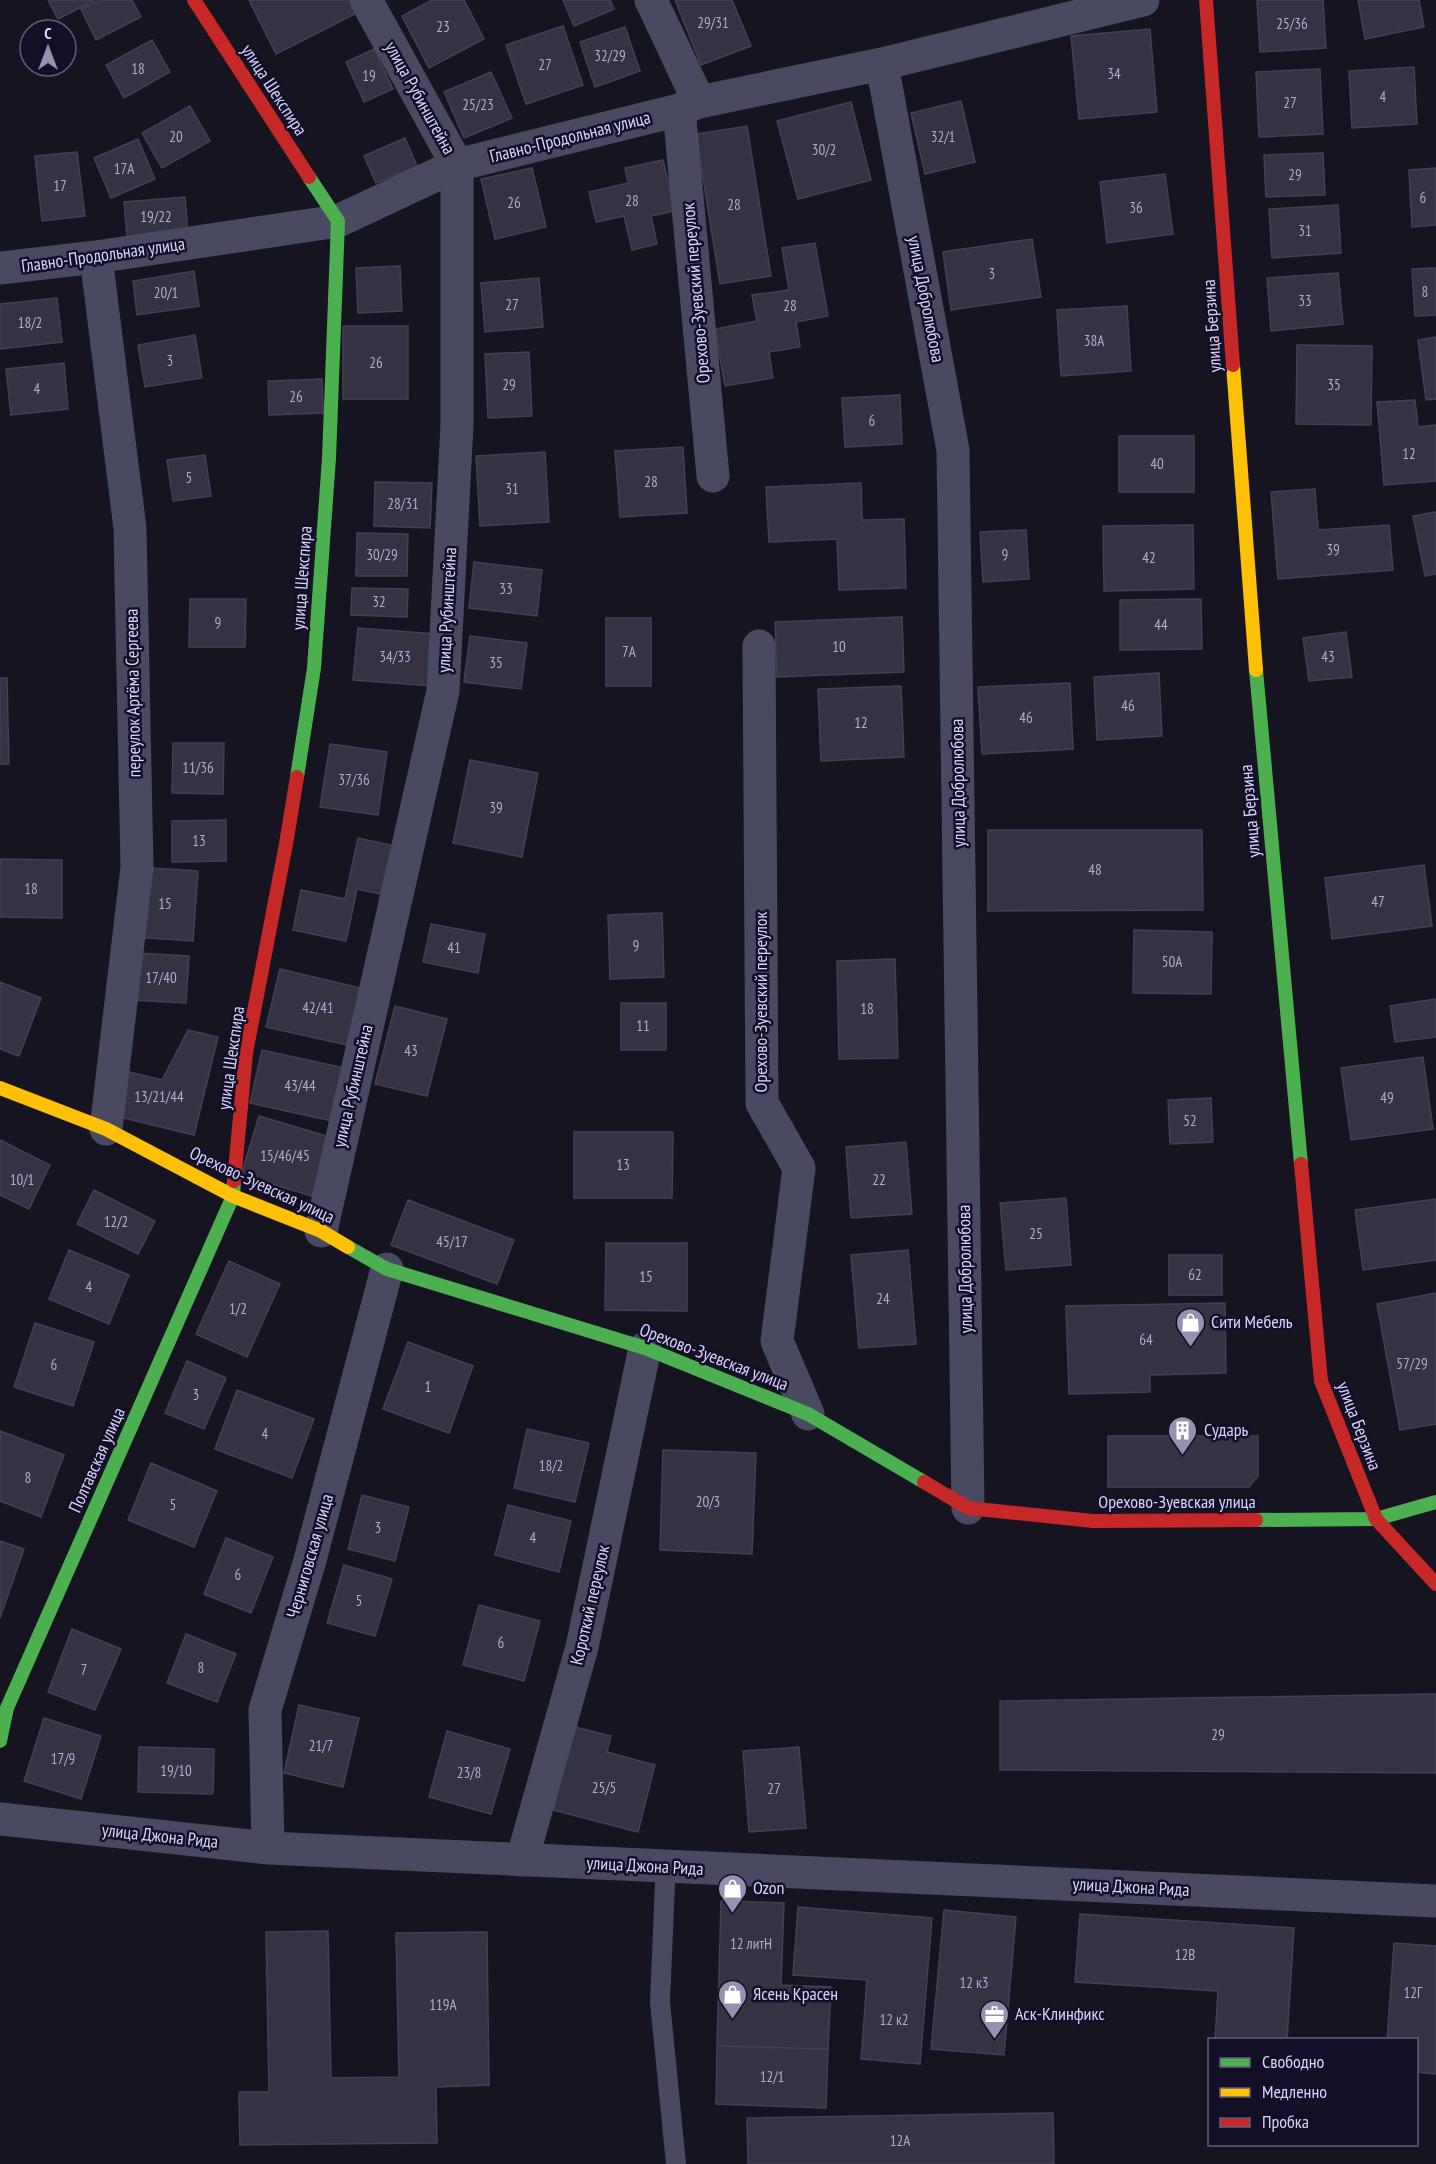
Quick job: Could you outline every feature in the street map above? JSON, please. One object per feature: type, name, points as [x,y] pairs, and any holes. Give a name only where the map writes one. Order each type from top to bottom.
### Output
[{"type":"street","name":"улица Шекспира","points":[[194,0],[338,221],[329,458],[314,668],[286,844],[246,1053],[234,1196]]},
{"type":"street","name":"улица Рубинштейна","points":[[321,1230],[443,691],[457,424],[457,165],[366,0]]},
{"type":"street","name":"Орехово-Зуевский переулок","points":[[651,0],[689,106],[713,476]]},
{"type":"street","name":"Главно-Продольная улица","points":[[0,268],[96,257],[338,221],[457,165],[689,106],[882,64],[1143,0]]},
{"type":"street","name":"улица Берзина","points":[[1206,0],[1259,708],[1321,1381],[1376,1519],[1436,1584]]},
{"type":"street","name":"улица Добролюбова","points":[[882,64],[953,450],[968,1508]]},
{"type":"street","name":"переулок Артёма Сергеева","points":[[96,257],[130,528],[137,867],[106,1129]]},
{"type":"street","name":"Орехово-Зуевский переулок","points":[[759,646],[762,1103],[799,1168],[777,1341],[808,1414]]},
{"type":"street","name":"Орехово-Зуевская улица","points":[[0,1088],[106,1129],[234,1196],[321,1230],[387,1269],[645,1348],[808,1414],[968,1508],[1093,1521],[1376,1519],[1436,1502]]},
{"type":"street","name":"Полтавская улица","points":[[0,1741],[7,1708],[234,1196]]},
{"type":"street","name":"Черниговская улица","points":[[268,1848],[265,1710],[310,1560],[387,1269]]},
{"type":"street","name":"Короткий переулок","points":[[522,1860],[582,1647],[645,1348]]},
{"type":"street","name":"улица Джона Рида","points":[[0,1819],[268,1848],[1436,1901]]},
{"type":"lane","points":[[663,1867],[665,1883],[660,2002],[676,2164]]},
{"type":"building","points":[[48,0],[95,0],[60,18],[57,18]]},
{"type":"building","points":[[100,0],[132,0],[141,17],[96,40],[81,9]]},
{"type":"building","points":[[249,0],[353,0],[359,12],[276,54]]},
{"type":"building","points":[[432,0],[464,0],[484,39],[429,68],[402,16]]},
{"type":"building","points":[[563,0],[610,0],[614,9],[574,26]]},
{"type":"building","points":[[675,0],[732,0],[751,46],[701,65]]},
{"type":"building","points":[[1257,0],[1323,0],[1326,48],[1260,52]]},
{"type":"building","points":[[1358,0],[1419,0],[1424,27],[1365,39]]},
{"type":"building","points":[[563,26],[583,85],[526,104],[506,45]]},
{"type":"building","points":[[625,27],[640,71],[595,87],[580,42]]},
{"type":"building","points":[[1150,29],[1157,112],[1079,119],[1071,36]]},
{"type":"building","points":[[152,40],[170,72],[124,98],[106,65]]},
{"type":"building","points":[[374,49],[393,89],[364,102],[346,62]]},
{"type":"building","points":[[1414,67],[1417,124],[1352,128],[1349,71]]},
{"type":"building","points":[[1320,69],[1323,134],[1259,137],[1256,72]]},
{"type":"building","points":[[491,72],[512,118],[464,138],[444,92]]},
{"type":"building","points":[[961,101],[975,162],[925,174],[911,113]]},
{"type":"building","points":[[851,102],[871,180],[798,199],[777,121]]},
{"type":"building","points":[[190,106],[210,141],[162,168],[142,133]]},
{"type":"building","points":[[747,126],[771,276],[720,284],[696,134]]},
{"type":"building","points":[[405,138],[417,166],[376,183],[364,156]]},
{"type":"building","points":[[138,139],[155,179],[111,198],[94,158]]},
{"type":"building","points":[[77,152],[85,216],[42,221],[35,156]]},
{"type":"building","points":[[1323,153],[1325,195],[1266,197],[1264,155]]},
{"type":"building","points":[[663,160],[675,211],[651,216],[657,244],[632,250],[624,216],[596,222],[589,192],[628,183],[625,168]]},
{"type":"building","points":[[532,168],[546,227],[495,239],[481,179]]},
{"type":"building","points":[[1436,168],[1436,225],[1412,227],[1409,170]]},
{"type":"building","points":[[1165,174],[1173,234],[1107,243],[1100,182]]},
{"type":"building","points":[[185,197],[188,233],[127,237],[124,202]]},
{"type":"building","points":[[1338,205],[1341,253],[1272,258],[1269,209]]},
{"type":"building","points":[[1032,239],[1041,297],[951,310],[943,252]]},
{"type":"building","points":[[815,243],[828,316],[796,322],[800,347],[769,352],[773,378],[725,386],[715,329],[757,321],[752,295],[789,290],[782,248]]},
{"type":"building","points":[[400,266],[402,311],[358,313],[356,268]]},
{"type":"building","points":[[1436,268],[1436,315],[1415,316],[1412,269]]},
{"type":"building","points":[[194,271],[199,306],[137,315],[133,281]]},
{"type":"building","points":[[1338,273],[1343,324],[1271,331],[1267,278]]},
{"type":"building","points":[[539,278],[543,327],[485,332],[481,283]]},
{"type":"building","points":[[57,298],[62,342],[0,349],[0,304]]},
{"type":"building","points":[[1127,306],[1131,371],[1061,376],[1057,310]]},
{"type":"building","points":[[343,326],[408,326],[408,399],[343,399]]},
{"type":"building","points":[[195,335],[202,378],[145,387],[138,345]]},
{"type":"building","points":[[1436,337],[1436,399],[1426,400],[1418,340]]},
{"type":"building","points":[[1297,345],[1372,346],[1371,425],[1296,424]]},
{"type":"building","points":[[529,352],[532,416],[488,418],[485,354]]},
{"type":"building","points":[[64,363],[68,409],[11,415],[6,369]]},
{"type":"building","points":[[322,379],[323,413],[269,415],[268,381]]},
{"type":"building","points":[[900,395],[902,444],[845,447],[842,398]]},
{"type":"building","points":[[1415,400],[1418,427],[1436,425],[1436,481],[1384,485],[1377,402]]},
{"type":"building","points":[[1119,436],[1194,436],[1194,492],[1119,492]]},
{"type":"building","points":[[683,447],[687,513],[620,517],[615,451]]},
{"type":"building","points":[[545,452],[549,522],[480,526],[476,456]]},
{"type":"building","points":[[205,455],[211,496],[173,501],[167,460]]},
{"type":"building","points":[[375,482],[432,483],[430,528],[374,526]]},
{"type":"building","points":[[861,483],[862,520],[904,519],[906,588],[839,590],[837,539],[769,542],[766,487]]},
{"type":"building","points":[[1315,489],[1318,530],[1389,525],[1393,570],[1278,579],[1271,492]]},
{"type":"building","points":[[1436,512],[1436,574],[1425,576],[1413,516]]},
{"type":"building","points":[[1193,525],[1194,589],[1104,591],[1103,526]]},
{"type":"building","points":[[1026,530],[1029,579],[983,582],[980,532]]},
{"type":"building","points":[[357,533],[408,534],[407,576],[356,576]]},
{"type":"building","points":[[474,562],[542,570],[537,616],[469,608]]},
{"type":"building","points":[[352,588],[408,589],[407,617],[351,615]]},
{"type":"building","points":[[190,599],[246,599],[245,647],[189,647]]},
{"type":"building","points":[[1201,599],[1202,649],[1120,650],[1120,600]]},
{"type":"building","points":[[902,617],[904,672],[777,677],[775,622]]},
{"type":"building","points":[[606,618],[651,618],[651,686],[606,686]]},
{"type":"building","points":[[358,628],[436,634],[432,686],[353,680]]},
{"type":"building","points":[[1346,632],[1352,677],[1309,681],[1303,638]]},
{"type":"building","points":[[470,636],[527,643],[521,689],[464,682]]},
{"type":"building","points":[[1159,673],[1162,736],[1097,740],[1094,677]]},
{"type":"building","points":[[0,678],[7,678],[9,764],[0,764]]},
{"type":"building","points":[[1070,683],[1073,749],[982,754],[978,687]]},
{"type":"building","points":[[901,686],[904,757],[821,761],[818,689]]},
{"type":"building","points":[[173,743],[224,743],[223,794],[172,793]]},
{"type":"building","points":[[330,744],[387,752],[378,815],[320,807]]},
{"type":"building","points":[[470,760],[538,773],[522,857],[453,843]]},
{"type":"building","points":[[226,820],[226,861],[172,862],[172,821]]},
{"type":"building","points":[[988,830],[1202,830],[1203,910],[988,911]]},
{"type":"building","points":[[358,838],[399,847],[390,896],[357,889],[346,941],[293,930],[301,890],[345,899]]},
{"type":"building","points":[[0,859],[62,860],[62,918],[0,917]]},
{"type":"building","points":[[1424,865],[1432,926],[1332,939],[1325,878]]},
{"type":"building","points":[[137,867],[198,871],[193,941],[133,937]]},
{"type":"building","points":[[662,913],[664,977],[610,979],[608,915]]},
{"type":"building","points":[[431,924],[485,934],[478,973],[423,962]]},
{"type":"building","points":[[1134,930],[1212,932],[1211,994],[1133,993]]},
{"type":"building","points":[[135,953],[189,956],[186,1003],[132,1000]]},
{"type":"building","points":[[895,959],[898,1058],[839,1059],[837,961]]},
{"type":"building","points":[[280,969],[369,990],[356,1047],[266,1027]]},
{"type":"building","points":[[0,982],[41,998],[19,1056],[0,1049]]},
{"type":"building","points":[[1436,999],[1436,1037],[1395,1042],[1390,1006]]},
{"type":"building","points":[[621,1003],[666,1003],[666,1050],[621,1050]]},
{"type":"building","points":[[395,1006],[447,1019],[427,1096],[375,1084]]},
{"type":"building","points":[[188,1030],[218,1037],[194,1135],[111,1115],[121,1070],[162,1080]]},
{"type":"building","points":[[262,1050],[349,1069],[337,1122],[250,1103]]},
{"type":"building","points":[[1423,1057],[1433,1129],[1351,1140],[1341,1068]]},
{"type":"building","points":[[1211,1098],[1213,1142],[1170,1144],[1168,1100]]},
{"type":"building","points":[[259,1116],[330,1137],[312,1196],[241,1175]]},
{"type":"building","points":[[574,1132],[673,1132],[672,1198],[574,1198]]},
{"type":"building","points":[[0,1140],[50,1165],[29,1209],[0,1195]]},
{"type":"building","points":[[906,1142],[912,1214],[851,1218],[846,1147]]},
{"type":"building","points":[[94,1190],[155,1221],[138,1254],[77,1224]]},
{"type":"building","points":[[1066,1198],[1071,1265],[1006,1270],[1000,1203]]},
{"type":"building","points":[[1436,1199],[1436,1260],[1363,1270],[1355,1210]]},
{"type":"building","points":[[408,1200],[514,1240],[497,1284],[391,1245]]},
{"type":"building","points":[[606,1243],[687,1243],[687,1311],[605,1310]]},
{"type":"building","points":[[69,1250],[129,1275],[109,1324],[49,1299]]},
{"type":"building","points":[[908,1250],[916,1344],[859,1348],[851,1255]]},
{"type":"building","points":[[1169,1255],[1222,1255],[1222,1295],[1169,1295]]},
{"type":"building","points":[[229,1261],[280,1284],[247,1357],[196,1334]]},
{"type":"building","points":[[1436,1293],[1436,1424],[1400,1430],[1377,1304]]},
{"type":"building","points":[[1225,1303],[1226,1373],[1150,1375],[1150,1392],[1069,1394],[1066,1306]]},
{"type":"building","points":[[35,1323],[94,1342],[73,1406],[14,1387]]},
{"type":"building","points":[[408,1342],[473,1366],[449,1433],[383,1409]]},
{"type":"building","points":[[187,1361],[226,1378],[204,1429],[165,1413]]},
{"type":"building","points":[[237,1390],[314,1419],[292,1478],[215,1449]]},
{"type":"building","points":[[527,1429],[589,1443],[575,1502],[514,1488]]},
{"type":"building","points":[[0,1431],[64,1455],[41,1517],[0,1501]]},
{"type":"building","name":"Сударь","points":[[1108,1436],[1258,1436],[1258,1476],[1249,1487],[1108,1487]]},
{"type":"building","points":[[663,1450],[756,1453],[752,1554],[660,1550]]},
{"type":"building","points":[[151,1463],[217,1491],[194,1547],[128,1520]]},
{"type":"building","points":[[362,1495],[409,1507],[395,1561],[348,1549]]},
{"type":"building","points":[[508,1505],[571,1521],[559,1572],[495,1555]]},
{"type":"building","points":[[226,1538],[273,1557],[251,1613],[204,1594]]},
{"type":"building","points":[[0,1541],[24,1549],[0,1618]]},
{"type":"building","points":[[344,1565],[392,1579],[375,1636],[327,1623]]},
{"type":"building","points":[[479,1605],[540,1621],[524,1681],[463,1665]]},
{"type":"building","points":[[72,1629],[121,1649],[95,1710],[48,1692]]},
{"type":"building","points":[[186,1634],[236,1654],[217,1702],[167,1683]]},
{"type":"building","points":[[1436,1694],[1436,1773],[1000,1770],[1000,1701]]},
{"type":"building","points":[[299,1705],[359,1718],[343,1787],[284,1773]]},
{"type":"building","points":[[44,1718],[101,1736],[81,1799],[24,1781]]},
{"type":"building","points":[[575,1727],[611,1736],[607,1752],[655,1765],[638,1832],[553,1810]]},
{"type":"building","points":[[447,1731],[510,1749],[491,1814],[429,1797]]},
{"type":"building","points":[[139,1747],[214,1749],[213,1794],[138,1792]]},
{"type":"building","points":[[799,1747],[806,1828],[749,1832],[743,1751]]},
{"type":"building","points":[[721,1901],[784,1903],[781,1985],[831,1987],[828,2049],[717,2046]]},
{"type":"building","points":[[798,1907],[932,1918],[920,2064],[861,2059],[867,1980],[793,1975]]},
{"type":"building","points":[[944,1910],[1016,1917],[1004,2055],[931,2049]]},
{"type":"building","points":[[1080,1914],[1294,1928],[1287,2038],[1215,2038],[1218,1991],[1075,1982]]},
{"type":"building","points":[[328,1931],[331,2078],[399,2077],[396,1933],[487,1932],[489,2085],[436,2087],[437,2143],[240,2145],[239,2092],[269,2092],[266,1932]]},
{"type":"building","points":[[1394,1943],[1436,1946],[1436,2074],[1418,2072],[1418,2038],[1387,2038]]},
{"type":"building","points":[[717,2046],[828,2049],[826,2108],[716,2104]]},
{"type":"building","points":[[1053,2113],[1054,2164],[748,2164],[747,2118]]},
{"type":"traffic: fast","points":[[297,777],[314,668],[329,458],[338,221],[309,177]]},
{"type":"traffic: fast","points":[[1256,670],[1301,1164]]},
{"type":"traffic: fast","points":[[0,1741],[7,1708],[233,1196],[234,1181]]},
{"type":"traffic: fast","points":[[348,1247],[387,1269],[645,1348],[808,1414],[924,1482]]},
{"type":"traffic: fast","points":[[1256,1520],[1376,1519],[1436,1502]]},
{"type":"traffic: slow","points":[[1233,365],[1256,670]]},
{"type":"traffic: slow","points":[[0,1088],[106,1129],[233,1196],[321,1231],[348,1247]]},
{"type":"traffic: jam","points":[[194,0],[309,177]]},
{"type":"traffic: jam","points":[[1206,0],[1233,365]]},
{"type":"traffic: jam","points":[[234,1181],[246,1053],[297,777]]},
{"type":"traffic: jam","points":[[1301,1164],[1321,1381],[1376,1519],[1436,1584]]},
{"type":"traffic: jam","points":[[924,1482],[968,1508],[1093,1521],[1256,1520]]},
{"type":"place","name":"Сити Мебель","points":[[1190,1348]]},
{"type":"place","name":"Сударь","points":[[1183,1456]]},
{"type":"place","name":"Ozon","points":[[732,1914]]},
{"type":"place","name":"Ясень Красен","points":[[732,2020]]},
{"type":"place","name":"Аск-Клинфикс","points":[[994,2040]]}]
